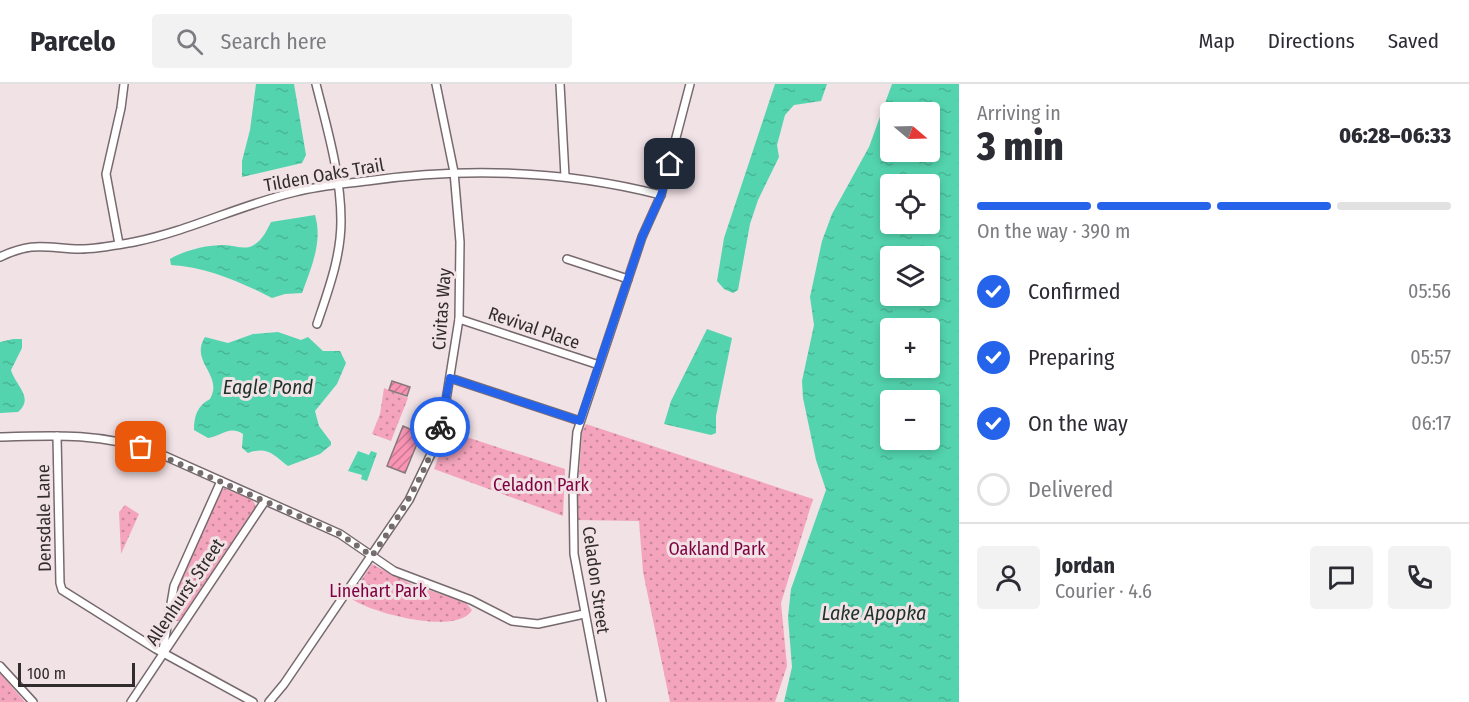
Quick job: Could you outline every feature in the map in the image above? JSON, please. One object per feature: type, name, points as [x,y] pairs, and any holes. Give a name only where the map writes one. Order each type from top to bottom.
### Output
[{"type":"street","points":[[119,244],[106,174],[108,156],[122,108],[124,84]]},
{"type":"street","points":[[316,84],[332,146],[341,220],[333,276],[316,324]]},
{"type":"street","name":"Civitas Way","points":[[269,702],[284,684],[409,500],[423,474],[438,433],[450,378],[459,319],[460,242],[454,172],[436,84]]},
{"type":"street","points":[[560,84],[565,176]]},
{"type":"street","name":"Celadon Street","points":[[602,702],[574,554],[572,520],[575,453],[580,421],[642,237],[661,195],[690,84]]},
{"type":"street","name":"Tilden Oaks Trail","points":[[0,257],[13,251],[39,245],[81,249],[119,244],[177,231],[296,192],[336,185],[454,172],[494,171],[565,176],[608,182],[661,195]]},
{"type":"street","points":[[567,259],[628,279]]},
{"type":"street","name":"Revival Place","points":[[459,319],[599,365]]},
{"type":"street","points":[[450,378],[580,421]]},
{"type":"street","name":"Densdale Lane","points":[[57,436],[62,590],[163,651]]},
{"type":"street","points":[[0,437],[99,437],[125,441],[340,534],[394,571],[471,600],[521,624],[538,624],[584,614]]},
{"type":"street","points":[[221,481],[174,586],[163,651],[253,702]]},
{"type":"street","name":"Allenhurst Street","points":[[131,702],[265,501]]},
{"type":"street","points":[[0,666],[33,702]]},
{"type":"green space","points":[[384,388],[408,398],[391,441],[372,434],[380,414]]},
{"type":"green space","name":"Oakland Park","points":[[586,424],[813,499],[781,603],[787,666],[775,702],[670,702],[643,572],[639,521],[576,520],[582,432]]},
{"type":"green space","name":"Celadon Park","points":[[448,431],[565,469],[563,516],[434,469]]},
{"type":"green space","points":[[224,488],[252,499],[256,506],[179,621],[174,621],[177,588]]},
{"type":"green space","points":[[125,505],[139,514],[121,554],[119,512]]},
{"type":"green space","name":"Linehart Park","points":[[372,564],[409,583],[466,603],[472,610],[464,618],[433,622],[414,620],[362,605],[351,596]]},
{"type":"green space","points":[[0,673],[25,702],[0,702]]},
{"type":"water","points":[[256,84],[294,84],[306,155],[302,163],[242,177],[242,161],[250,130]]},
{"type":"water","points":[[775,84],[827,84],[821,101],[794,105],[785,115],[777,145],[779,157],[758,200],[750,224],[738,290],[733,293],[724,289],[717,281],[724,238]]},
{"type":"water","name":"Lake Apopka","points":[[892,84],[959,84],[959,702],[784,702],[792,667],[788,617],[791,589],[826,490],[816,460],[803,398],[802,381],[814,325],[810,297],[822,241],[832,214],[869,147],[880,117],[880,162],[940,162],[940,102],[885,102]]},
{"type":"water","points":[[315,215],[317,245],[302,293],[285,294],[272,298],[223,276],[171,265],[170,259],[196,249],[224,245],[249,247],[261,239],[271,222]]},
{"type":"water","points":[[707,329],[732,338],[716,416],[716,433],[711,435],[664,424],[671,401]]},
{"type":"water","name":"Eagle Pond","points":[[278,332],[301,340],[308,337],[323,351],[340,351],[346,363],[337,384],[315,411],[319,426],[331,445],[320,454],[288,466],[265,451],[248,453],[242,448],[243,434],[238,432],[229,431],[208,438],[194,430],[197,412],[210,399],[213,390],[213,383],[201,354],[201,346],[205,337],[228,343],[253,334]]},
{"type":"water","points":[[22,339],[22,348],[11,370],[25,402],[18,412],[0,413],[0,342]]},
{"type":"water","points":[[358,451],[369,455],[371,451],[377,453],[367,481],[361,479],[362,475],[348,471]]},
{"type":"building","points":[[392,381],[410,387],[407,396],[389,390]]},
{"type":"building","points":[[403,426],[421,434],[405,473],[387,466]]},
{"type":"way so far","points":[[141,447],[340,534],[372,556],[409,500],[423,474],[440,427]]},
{"type":"route","points":[[440,427],[450,378],[580,421],[642,237],[661,195],[670,164]]}]
